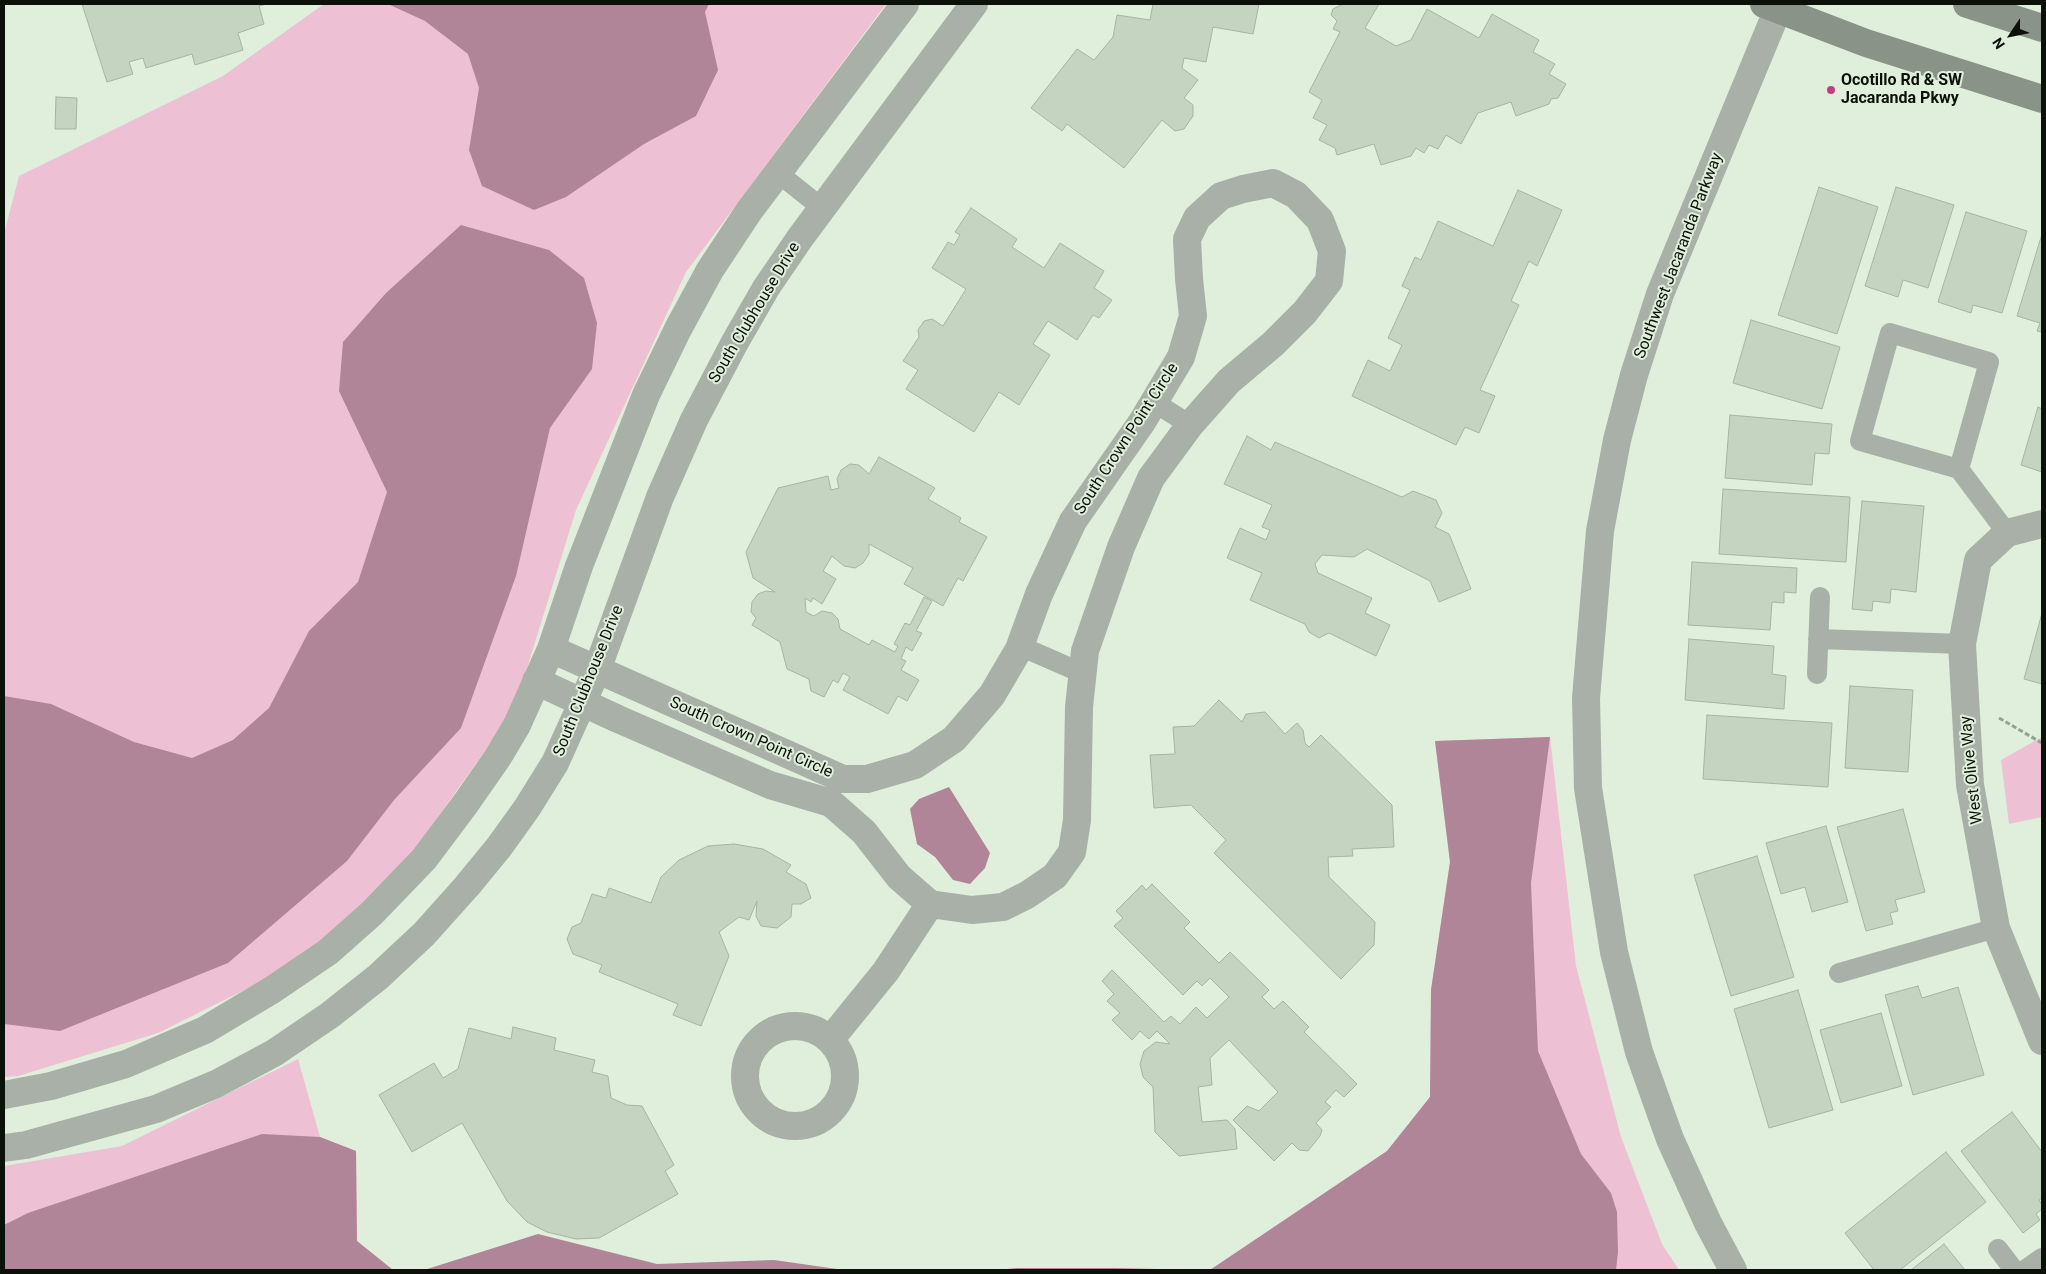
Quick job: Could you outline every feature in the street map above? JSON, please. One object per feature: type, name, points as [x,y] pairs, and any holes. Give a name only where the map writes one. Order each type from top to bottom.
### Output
[{"type":"main road","points":[[1967,4],[2042,28]]},
{"type":"main road","points":[[1773,6],[1866,43],[2042,99]]},
{"type":"street","points":[[4,1095],[51,1086],[126,1064],[196,1034],[272,990],[328,952],[372,913],[424,859],[466,804],[517,725],[551,649],[579,566],[646,395],[678,329],[710,270],[749,211],[904,4]]},
{"type":"street","name":"South Clubhouse Drive","points":[[4,1148],[26,1144],[156,1109],[216,1084],[266,1057],[330,1015],[378,977],[424,934],[499,847],[527,808],[555,763],[597,670],[660,497],[694,420],[735,342],[766,288],[822,208],[974,4]]},
{"type":"street","name":"Southwest Jacaranda Parkway","points":[[1733,1270],[1708,1223],[1670,1139],[1638,1052],[1614,952],[1588,788],[1586,698],[1600,531],[1617,440],[1634,374],[1660,294],[1773,6]]},
{"type":"street","name":"South Crown Point Circle","points":[[536,681],[770,785],[831,803],[864,832],[899,877],[930,904],[972,910],[1002,907],[1027,895],[1056,876],[1072,852],[1077,820],[1079,716],[1085,651],[1121,547],[1151,478],[1190,425],[1229,381],[1273,344],[1305,312],[1329,282],[1332,251],[1320,220],[1296,194],[1273,183],[1221,196],[1197,218],[1187,239],[1188,279],[1193,316],[1181,357],[1154,402],[1073,522],[1039,594],[1020,646],[992,695],[954,739],[915,765],[868,779],[843,779],[551,649]]},
{"type":"street","points":[[2007,533],[2042,524]]},
{"type":"street","name":"West Olive Way","points":[[2007,533],[1978,560],[1962,644],[1970,785],[1996,928],[2042,1041]]},
{"type":"street","points":[[830,1040],[886,971],[930,904]]},
{"type":"lane","points":[[778,173],[822,208]]},
{"type":"lane","points":[[1959,469],[1989,362],[1890,333],[1860,441],[1959,469],[2007,533]]},
{"type":"lane","points":[[1154,402],[1190,425]]},
{"type":"lane","points":[[1817,674],[1820,597]]},
{"type":"lane","points":[[1818,640],[1962,644]]},
{"type":"lane","points":[[1020,646],[1082,673]]},
{"type":"lane","points":[[831,803],[843,779]]},
{"type":"lane","points":[[1839,973],[1996,928]]},
{"type":"lane","points":[[1998,1249],[2014,1270]]},
{"type":"lane","points":[[2025,1270],[2042,1258]]},
{"type":"path","points":[[1995,715],[2042,743]]},
{"type":"shaded area","points":[[324,4],[886,4],[686,272],[576,510],[514,710],[398,873],[313,956],[158,1033],[18,1076],[4,1077],[4,234],[19,176],[223,76]]},
{"type":"shaded area","points":[[388,4],[709,4],[705,12],[718,70],[696,116],[644,144],[566,197],[534,210],[482,186],[469,150],[479,88],[468,54],[425,21]]},
{"type":"shaded area","points":[[461,225],[549,250],[584,278],[597,323],[592,369],[550,428],[516,576],[461,728],[394,800],[347,861],[228,963],[60,1031],[4,1024],[4,696],[51,704],[134,742],[192,758],[233,740],[269,708],[309,631],[358,582],[387,492],[339,391],[343,342],[386,293]]},
{"type":"shaded area","points":[[1550,737],[1576,966],[1621,1137],[1662,1244],[1679,1270],[1210,1270],[1387,1151],[1430,1097],[1431,990],[1450,862],[1435,741]]},
{"type":"shaded area","points":[[1550,737],[1531,883],[1538,1051],[1581,1154],[1611,1193],[1617,1212],[1618,1252],[1616,1270],[1210,1270],[1387,1151],[1430,1097],[1431,990],[1450,862],[1435,741]]},
{"type":"shaded area","points":[[2042,737],[2042,817],[2009,824],[2001,760]]},
{"type":"shaded area","points":[[949,787],[990,853],[985,868],[970,884],[953,880],[935,857],[917,844],[910,809],[919,799]]},
{"type":"shaded area","points":[[298,1059],[320,1137],[356,1151],[357,1241],[393,1270],[4,1270],[4,1166],[122,1146]]},
{"type":"shaded area","points":[[262,1134],[320,1137],[356,1151],[357,1241],[393,1270],[4,1270],[4,1225],[28,1213]]},
{"type":"shaded area","points":[[538,1234],[657,1264],[774,1260],[844,1270],[424,1270]]},
{"type":"shaded area","points":[[1016,1268],[1115,1268],[1200,1270],[998,1270]]},
{"type":"building","points":[[82,4],[267,4],[259,6],[264,24],[238,33],[243,50],[195,65],[192,54],[146,68],[143,58],[129,62],[133,74],[107,82]]},
{"type":"building","points":[[1153,4],[1259,4],[1253,34],[1213,27],[1206,62],[1184,58],[1182,68],[1198,80],[1184,98],[1193,105],[1193,116],[1184,129],[1175,131],[1162,120],[1124,168],[1067,124],[1062,131],[1031,108],[1077,49],[1094,60],[1113,37],[1117,15],[1150,20]]},
{"type":"building","points":[[1343,4],[1379,4],[1365,28],[1396,46],[1411,40],[1427,9],[1479,38],[1492,14],[1539,40],[1533,52],[1555,64],[1549,74],[1566,84],[1558,98],[1551,99],[1549,104],[1516,116],[1511,102],[1478,113],[1461,144],[1446,135],[1438,149],[1429,145],[1424,153],[1416,148],[1411,156],[1381,165],[1374,144],[1337,155],[1335,148],[1319,140],[1327,125],[1313,118],[1322,100],[1309,92],[1340,32],[1333,29],[1337,21],[1331,15],[1333,9]]},
{"type":"building","points":[[56,97],[77,98],[76,129],[55,129]]},
{"type":"building","points":[[1819,187],[1878,207],[1837,334],[1778,315]]},
{"type":"building","points":[[1896,187],[1954,205],[1928,288],[1903,280],[1898,297],[1865,286]]},
{"type":"building","points":[[1518,190],[1562,210],[1537,266],[1529,261],[1511,301],[1519,305],[1480,390],[1495,396],[1479,433],[1465,427],[1456,445],[1352,396],[1368,360],[1390,371],[1402,345],[1388,338],[1410,290],[1402,286],[1415,257],[1421,260],[1438,221],[1493,246]]},
{"type":"building","points":[[971,208],[1017,239],[1012,247],[1044,268],[1060,243],[1104,271],[1094,288],[1112,300],[1099,318],[1093,315],[1077,340],[1048,321],[1033,344],[1050,355],[1019,405],[999,392],[974,432],[906,389],[918,370],[903,361],[919,337],[918,330],[924,321],[932,319],[943,326],[966,289],[932,268],[948,242],[954,245],[960,235],[955,232]]},
{"type":"building","points":[[1966,212],[2027,231],[2002,313],[1973,305],[1971,313],[1938,302]]},
{"type":"building","points":[[2042,234],[2042,332],[2037,331],[2040,323],[2017,316]]},
{"type":"building","points":[[1751,320],[1840,347],[1822,409],[1733,383]]},
{"type":"building","points":[[2038,407],[2042,409],[2042,472],[2021,465]]},
{"type":"building","points":[[1730,415],[1832,424],[1829,454],[1815,453],[1812,485],[1725,478]]},
{"type":"building","points":[[1247,436],[1271,450],[1275,442],[1402,497],[1413,491],[1436,500],[1442,513],[1435,527],[1449,534],[1471,589],[1439,602],[1430,581],[1367,549],[1354,557],[1322,555],[1315,564],[1318,573],[1372,598],[1365,613],[1390,625],[1376,656],[1329,633],[1319,638],[1309,632],[1305,624],[1250,600],[1262,573],[1227,558],[1240,528],[1266,540],[1270,530],[1262,527],[1272,505],[1224,484]]},
{"type":"building","points":[[879,457],[935,488],[928,499],[961,518],[959,522],[987,537],[963,581],[958,578],[943,606],[904,584],[913,568],[869,544],[869,554],[863,563],[855,568],[844,566],[832,556],[823,571],[836,579],[822,604],[813,598],[811,602],[805,598],[806,612],[814,616],[822,611],[832,613],[838,619],[840,629],[869,645],[872,640],[895,652],[898,646],[894,644],[905,623],[910,625],[924,597],[932,601],[916,631],[922,633],[912,651],[906,647],[901,659],[906,661],[901,670],[919,680],[907,701],[898,696],[888,714],[843,690],[850,677],[843,673],[838,683],[833,680],[824,697],[811,691],[809,679],[787,669],[780,642],[752,625],[756,618],[751,612],[752,602],[758,594],[766,591],[775,592],[753,578],[746,552],[778,488],[828,476],[831,490],[839,488],[837,479],[841,470],[850,464],[859,465],[869,474]]},
{"type":"building","points":[[1723,489],[1850,497],[1846,562],[1719,554]]},
{"type":"building","points":[[1862,501],[1924,506],[1916,592],[1891,589],[1890,603],[1873,601],[1872,611],[1852,609]]},
{"type":"building","points":[[1692,562],[1797,568],[1796,593],[1784,592],[1784,603],[1772,602],[1770,630],[1688,625]]},
{"type":"building","points":[[2042,613],[2042,684],[2024,679]]},
{"type":"building","points":[[1689,639],[1774,646],[1772,674],[1786,676],[1784,709],[1685,700]]},
{"type":"building","points":[[1850,686],[1913,690],[1908,772],[1845,768]]},
{"type":"building","points":[[1219,700],[1242,722],[1246,714],[1265,712],[1285,734],[1297,723],[1303,730],[1305,743],[1309,747],[1321,735],[1392,805],[1394,847],[1352,849],[1353,856],[1328,857],[1329,877],[1375,922],[1374,945],[1341,979],[1214,853],[1226,840],[1191,805],[1154,808],[1150,755],[1175,754],[1173,727],[1194,726]]},
{"type":"building","points":[[1707,715],[1832,723],[1828,787],[1703,779]]},
{"type":"building","points":[[1903,809],[1925,892],[1895,900],[1898,911],[1890,913],[1893,924],[1866,931],[1837,827]]},
{"type":"building","points":[[1826,826],[1848,902],[1812,912],[1805,887],[1781,894],[1766,843]]},
{"type":"building","points":[[734,844],[763,849],[791,865],[786,872],[806,884],[811,898],[801,904],[792,904],[791,917],[777,928],[761,926],[756,916],[757,901],[749,920],[739,917],[719,932],[729,956],[701,1026],[673,1015],[678,1004],[599,972],[602,965],[573,954],[567,939],[572,927],[581,923],[592,894],[606,898],[609,888],[651,903],[661,877],[679,860],[708,846]]},
{"type":"building","points":[[1757,856],[1794,977],[1731,996],[1694,875]]},
{"type":"building","points":[[1152,884],[1190,922],[1184,928],[1219,963],[1230,952],[1269,990],[1262,997],[1274,1009],[1283,1001],[1309,1027],[1304,1032],[1357,1084],[1344,1097],[1336,1090],[1325,1102],[1331,1107],[1316,1123],[1322,1130],[1320,1136],[1308,1151],[1299,1150],[1292,1143],[1274,1161],[1233,1120],[1247,1106],[1259,1111],[1278,1092],[1229,1040],[1210,1058],[1212,1085],[1198,1087],[1202,1122],[1227,1120],[1235,1129],[1237,1149],[1179,1156],[1155,1132],[1153,1087],[1143,1077],[1140,1064],[1144,1051],[1156,1042],[1170,1044],[1157,1031],[1149,1039],[1140,1031],[1132,1040],[1112,1020],[1120,1013],[1107,1001],[1114,994],[1102,981],[1112,970],[1164,1022],[1171,1016],[1180,1024],[1196,1007],[1207,1018],[1229,997],[1210,978],[1202,986],[1197,981],[1183,995],[1114,926],[1123,918],[1116,911],[1142,885],[1146,890]]},
{"type":"building","points":[[1918,986],[1922,998],[1958,987],[1984,1075],[1913,1095],[1885,995]]},
{"type":"building","points":[[1798,990],[1833,1110],[1769,1128],[1734,1009]]},
{"type":"building","points":[[1881,1013],[1902,1086],[1841,1103],[1820,1030]]},
{"type":"building","points":[[513,1027],[556,1038],[554,1050],[595,1060],[592,1072],[608,1076],[611,1098],[627,1105],[642,1106],[674,1165],[665,1171],[678,1194],[599,1238],[576,1239],[547,1232],[527,1222],[507,1201],[462,1123],[412,1152],[379,1095],[434,1063],[443,1078],[458,1069],[469,1028],[511,1039]]},
{"type":"building","points":[[2012,1112],[2042,1152],[2042,1198],[2039,1200],[2042,1209],[2036,1214],[2040,1220],[2023,1233],[1961,1151]]},
{"type":"building","points":[[1946,1152],[1986,1202],[1900,1270],[1874,1270],[1845,1233]]},
{"type":"building","points":[[1944,1244],[1965,1270],[1911,1270]]},
{"type":"place","name":"Ocotillo Rd & SW Jacaranda Pkwy","points":[[1831,90]]}]
